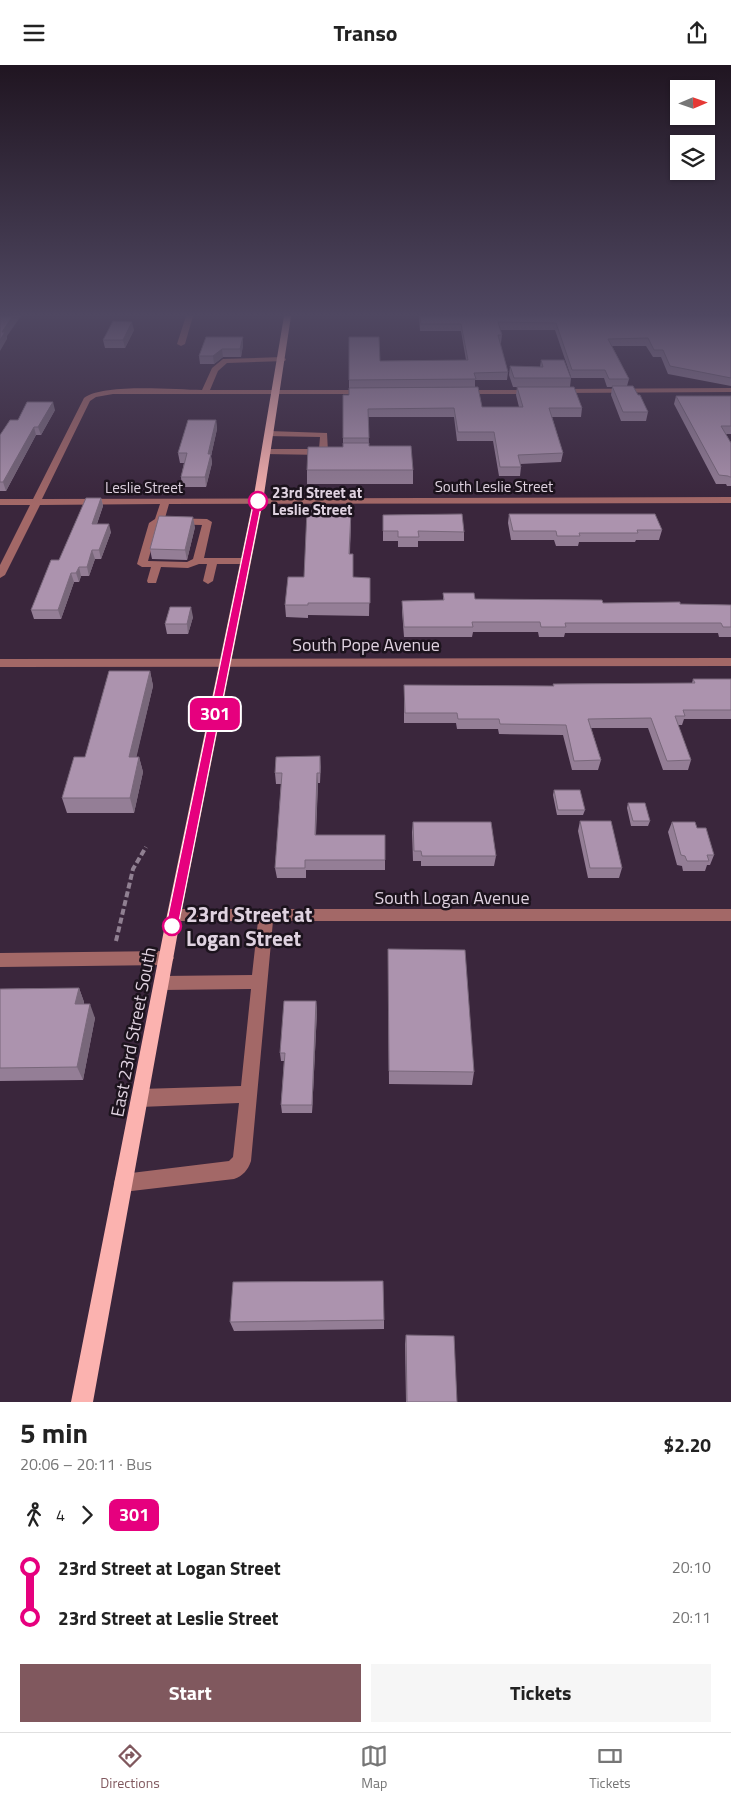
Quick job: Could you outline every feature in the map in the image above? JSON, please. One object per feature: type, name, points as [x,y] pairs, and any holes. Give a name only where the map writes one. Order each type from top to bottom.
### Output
[{"type":"main road","name":"East 23rd Street South","points":[[82,1402],[174,915],[258,501],[279,378]]},
{"type":"street","points":[[205,392],[210,378]]},
{"type":"street","points":[[555,391],[731,390]]},
{"type":"street","points":[[457,392],[545,391]]},
{"type":"street","points":[[0,575],[34,502],[87,400],[101,393],[378,392]]},
{"type":"street","points":[[267,451],[328,452],[324,435],[269,434]]},
{"type":"street","name":"South Leslie Street","points":[[258,501],[731,500]]},
{"type":"street","name":"Leslie Street","points":[[0,502],[258,501]]},
{"type":"street","points":[[159,521],[165,502]]},
{"type":"street","points":[[198,561],[207,521],[159,521],[154,523],[142,565],[188,565],[198,561],[246,561]]},
{"type":"street","points":[[208,581],[213,561]]},
{"type":"street","points":[[152,581],[157,565]]},
{"type":"street","name":"South Pope Avenue","points":[[0,663],[226,661],[731,662]]},
{"type":"street","name":"South Logan Avenue","points":[[174,915],[731,915]]},
{"type":"street","points":[[123,1183],[234,1170],[242,1161],[266,916]]},
{"type":"street","points":[[0,959],[166,957]]},
{"type":"street","points":[[162,983],[259,982]]},
{"type":"street","points":[[140,1098],[249,1094]]},
{"type":"path","points":[[115,944],[133,869],[146,847]]},
{"type":"building","points":[[349,378],[476,379],[349,380]]},
{"type":"building","points":[[612,386],[633,386],[638,395],[640,395],[648,412],[623,412]]},
{"type":"building","points":[[478,387],[482,407],[523,407],[517,387],[574,387],[582,408],[549,408],[563,453],[518,455],[521,467],[500,467],[494,432],[458,432],[454,408],[368,409],[369,438],[343,438],[343,395],[349,395],[349,388]]},
{"type":"building","points":[[676,396],[731,396],[731,426],[721,426],[731,443],[731,477],[719,475]]},
{"type":"building","points":[[27,402],[53,402],[38,427],[34,427],[3,482],[0,482],[0,435],[10,420],[18,420]]},
{"type":"building","points":[[188,420],[216,420],[208,454],[211,454],[205,477],[181,477],[187,453],[178,453]]},
{"type":"building","points":[[343,443],[369,443],[369,446],[411,446],[413,470],[307,470],[308,447],[343,447]]},
{"type":"building","points":[[86,498],[101,498],[92,524],[109,524],[99,550],[92,550],[87,567],[79,567],[76,573],[71,573],[58,610],[31,610],[51,560],[59,560]]},
{"type":"building","points":[[307,510],[351,511],[349,554],[353,554],[353,577],[370,578],[370,603],[285,605],[288,577],[304,577]]},
{"type":"building","points":[[462,514],[464,532],[418,531],[419,537],[398,537],[398,531],[383,531],[383,515]]},
{"type":"building","points":[[509,514],[655,514],[662,530],[637,530],[638,533],[579,533],[580,536],[557,536],[556,531],[513,531]]},
{"type":"building","points":[[159,516],[193,517],[185,550],[150,549]]},
{"type":"building","points":[[443,593],[474,593],[475,599],[602,600],[603,603],[680,602],[680,604],[731,605],[731,627],[723,627],[721,623],[565,623],[566,627],[541,627],[540,622],[472,622],[473,627],[404,627],[402,601],[444,600]]},
{"type":"building","points":[[170,607],[191,607],[187,624],[165,624]]},
{"type":"building","points":[[109,671],[150,671],[129,757],[139,757],[130,798],[62,798],[74,757],[85,757]]},
{"type":"building","points":[[693,679],[731,679],[731,710],[683,710],[685,716],[675,716],[691,760],[667,761],[651,718],[588,719],[601,760],[574,761],[566,725],[500,724],[499,719],[458,719],[457,713],[405,713],[404,685],[554,686],[553,684],[695,683]]},
{"type":"building","points":[[320,756],[320,773],[317,773],[315,835],[385,835],[385,860],[305,860],[305,868],[275,868],[282,773],[275,773],[276,757]]},
{"type":"building","points":[[554,790],[580,790],[585,810],[558,810]]},
{"type":"building","points":[[628,803],[645,803],[650,821],[633,821]]},
{"type":"building","points":[[580,821],[611,821],[622,868],[590,868]]},
{"type":"building","points":[[413,822],[491,822],[496,856],[422,856],[421,851],[414,851]]},
{"type":"building","points":[[672,822],[695,822],[697,828],[706,828],[714,855],[707,855],[709,861],[687,861],[685,856],[681,855]]},
{"type":"building","points":[[388,949],[465,950],[474,1072],[389,1071]]},
{"type":"building","points":[[79,988],[75,1004],[90,1004],[77,1067],[0,1068],[0,989]]},
{"type":"building","points":[[284,1001],[316,1001],[312,1105],[281,1105],[285,1053],[280,1053]]},
{"type":"building","points":[[383,1281],[384,1320],[230,1322],[233,1282]]},
{"type":"building","points":[[406,1335],[454,1336],[457,1402],[407,1402]]},
{"type":"bus line","name":"301","points":[[172,926],[258,501]]},
{"type":"place","name":"23rd Street at Leslie Street","points":[[258,501]]},
{"type":"place","name":"23rd Street at Logan Street","points":[[172,926]]}]
